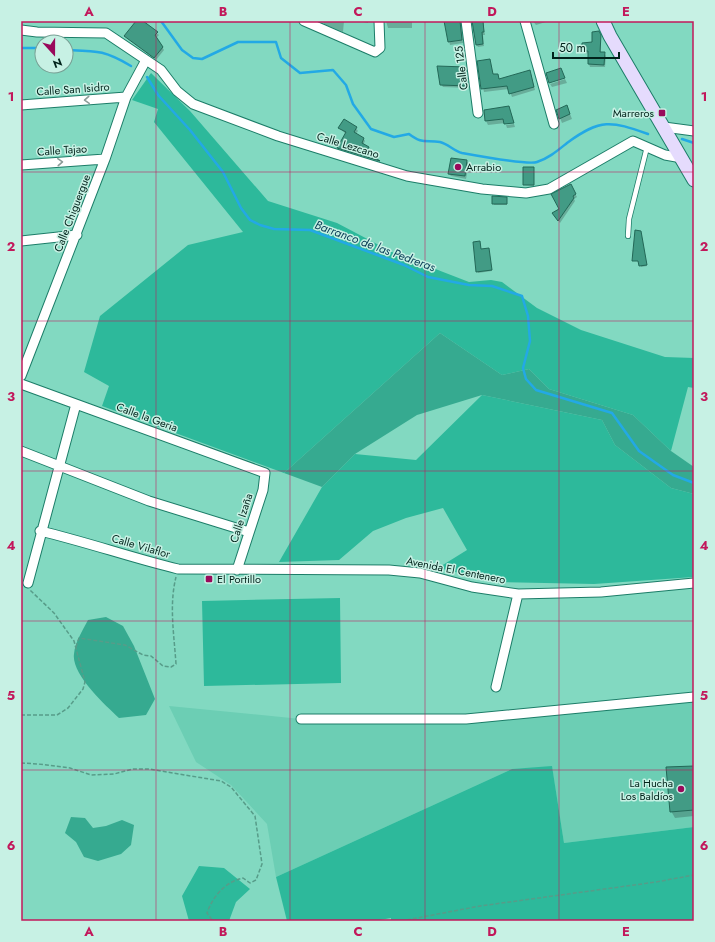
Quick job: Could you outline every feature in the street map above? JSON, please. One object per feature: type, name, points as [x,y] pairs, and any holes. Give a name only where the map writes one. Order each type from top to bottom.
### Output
[{"type":"main road","points":[[606,22],[694,180]]},
{"type":"street","points":[[309,22],[375,52],[380,48],[379,21]]},
{"type":"street","name":"Calle 125","points":[[466,21],[478,113]]},
{"type":"street","points":[[525,21],[554,124]]},
{"type":"street","name":"Calle Lezcano","points":[[21,30],[37,32],[106,33],[161,70],[177,91],[193,104],[278,136],[415,178],[482,189],[526,193],[549,190],[632,141],[665,155],[682,158]]},
{"type":"street","name":"Calle Chiguergue","points":[[21,376],[106,159],[126,97],[146,60]]},
{"type":"street","name":"Calle San Isidro","points":[[21,105],[126,97]]},
{"type":"street","points":[[664,127],[694,131]]},
{"type":"street","name":"Calle Tajao","points":[[21,165],[106,159]]},
{"type":"street","points":[[21,241],[77,235]]},
{"type":"street","name":"Calle la Geria","points":[[21,384],[265,473]]},
{"type":"street","points":[[28,583],[40,531],[76,404]]},
{"type":"street","points":[[21,451],[149,500],[249,532]]},
{"type":"street","name":"Calle Izaña","points":[[237,570],[263,490],[265,473]]},
{"type":"street","name":"Calle Vilaflor","points":[[40,531],[90,543],[146,562],[178,569],[237,570]]},
{"type":"street","name":"Avenida El Centenero","points":[[237,570],[389,570],[420,573],[472,587],[518,594],[601,592],[694,583]]},
{"type":"street","points":[[496,687],[518,594]]},
{"type":"street","points":[[301,719],[466,719],[694,697]]},
{"type":"lane","points":[[628,236],[630,213],[647,147]]},
{"type":"path","points":[[76,647],[79,638],[125,645],[143,655],[151,656],[163,666],[170,667],[176,664],[172,610],[173,588],[178,569]]},
{"type":"path","points":[[21,715],[57,715],[68,708],[83,689],[84,682],[76,647],[54,613],[29,588],[28,583]]},
{"type":"path","points":[[21,764],[38,764],[70,768],[91,775],[150,769],[215,779],[231,787],[255,816],[262,864],[256,880],[250,883],[243,878],[231,881],[211,900],[207,913],[213,921]]},
{"type":"path","points":[[401,921],[480,906],[656,882],[694,875]]},
{"type":"shaded area","points":[[151,73],[190,111],[268,201],[337,223],[394,253],[469,282],[491,280],[502,282],[537,308],[581,330],[665,357],[694,358],[694,388],[688,387],[671,451],[633,415],[549,389],[529,369],[502,375],[440,333],[284,473],[102,406],[109,386],[84,372],[100,316],[188,245],[243,232],[154,122],[158,109],[132,100]]},
{"type":"shaded area","points":[[440,333],[502,375],[529,369],[549,389],[633,415],[671,451],[694,467],[694,494],[671,488],[615,445],[602,420],[482,395],[417,415],[355,454],[322,487],[284,473]]},
{"type":"shaded area","points":[[482,395],[602,420],[615,445],[671,488],[694,494],[694,577],[594,584],[499,582],[438,568],[467,550],[443,508],[406,518],[373,531],[339,560],[279,562],[322,487],[355,454],[416,460]]},
{"type":"shaded area","points":[[340,598],[341,683],[204,686],[202,601]]},
{"type":"shaded area","points":[[106,617],[123,626],[134,646],[155,699],[146,715],[119,718],[90,689],[83,680],[74,662],[76,645],[88,620]]},
{"type":"shaded area","points":[[694,697],[694,827],[564,843],[552,767],[512,769],[276,877],[267,824],[231,785],[196,762],[169,706],[301,719],[466,719]]},
{"type":"shaded area","points":[[552,766],[564,843],[694,827],[694,921],[391,921],[391,918],[374,921],[287,921],[276,877],[512,769]]},
{"type":"shaded area","points":[[71,817],[85,818],[93,828],[106,826],[122,820],[134,825],[131,845],[121,854],[98,861],[84,857],[76,842],[65,833]]},
{"type":"shaded area","points":[[199,866],[224,868],[250,889],[236,902],[229,921],[189,921],[182,896]]},
{"type":"building","points":[[136,21],[143,21],[158,32],[155,35],[163,47],[154,58],[124,36]]},
{"type":"building","points":[[444,21],[460,21],[462,40],[448,42]]},
{"type":"building","points":[[472,21],[483,21],[483,44],[476,45]]},
{"type":"building","points":[[599,31],[601,35],[600,52],[605,52],[604,65],[588,64],[588,51],[582,51],[582,43],[592,42],[592,32]]},
{"type":"building","points":[[490,59],[493,74],[498,74],[499,79],[530,70],[534,87],[509,94],[507,86],[481,89],[477,61]]},
{"type":"building","points":[[437,66],[466,67],[468,86],[440,85]]},
{"type":"building","points":[[561,68],[565,78],[549,83],[546,73]]},
{"type":"building","points":[[567,105],[570,114],[559,119],[556,110]]},
{"type":"building","points":[[509,106],[514,123],[504,124],[503,119],[485,121],[484,110]]},
{"type":"building","points":[[344,119],[357,127],[354,132],[364,138],[362,143],[369,147],[367,152],[380,161],[337,148],[346,132],[338,128]]},
{"type":"building","name":"Arrabio","points":[[451,158],[467,160],[465,176],[448,174]]},
{"type":"building","points":[[523,167],[534,167],[534,185],[523,185]]},
{"type":"building","points":[[571,184],[576,194],[573,196],[574,198],[558,221],[552,213],[559,209],[551,194]]},
{"type":"building","points":[[492,196],[507,197],[507,204],[492,204]]},
{"type":"building","points":[[635,230],[641,231],[647,265],[639,266],[638,261],[632,261]]},
{"type":"building","points":[[480,241],[481,249],[489,248],[492,270],[476,272],[473,242]]},
{"type":"building","name":"La Hucha Los Baldíos","points":[[694,766],[694,810],[670,812],[666,767]]},
{"type":"waterway","points":[[161,21],[182,50],[193,58],[202,59],[238,42],[276,42],[281,58],[300,73],[333,70],[346,85],[353,104],[371,129],[394,137],[409,134],[424,141],[440,142],[462,153],[532,163],[553,154],[579,135],[598,126],[606,124],[625,126],[648,134]]},
{"type":"waterway","name":"Barranco de las Pedreras","points":[[21,48],[34,48]]},
{"type":"waterway","name":"Barranco de las Pedreras","points":[[74,50],[100,52],[114,57],[131,66]]},
{"type":"waterway","name":"Barranco de las Pedreras","points":[[147,77],[158,95],[190,130],[223,172],[241,208],[250,220],[274,229],[310,230],[404,265],[428,277],[469,285],[492,286],[522,296],[528,316],[530,341],[523,368],[526,379],[536,390],[612,413],[639,451],[673,475],[694,483]]},
{"type":"waterway","points":[[682,139],[694,143]]},
{"type":"place","name":"Marreros","points":[[662,113]]},
{"type":"place","name":"Arrabio","points":[[458,167]]},
{"type":"place","name":"El Portillo","points":[[209,579]]},
{"type":"place","name":"La Hucha Los Baldíos","points":[[681,789]]}]
